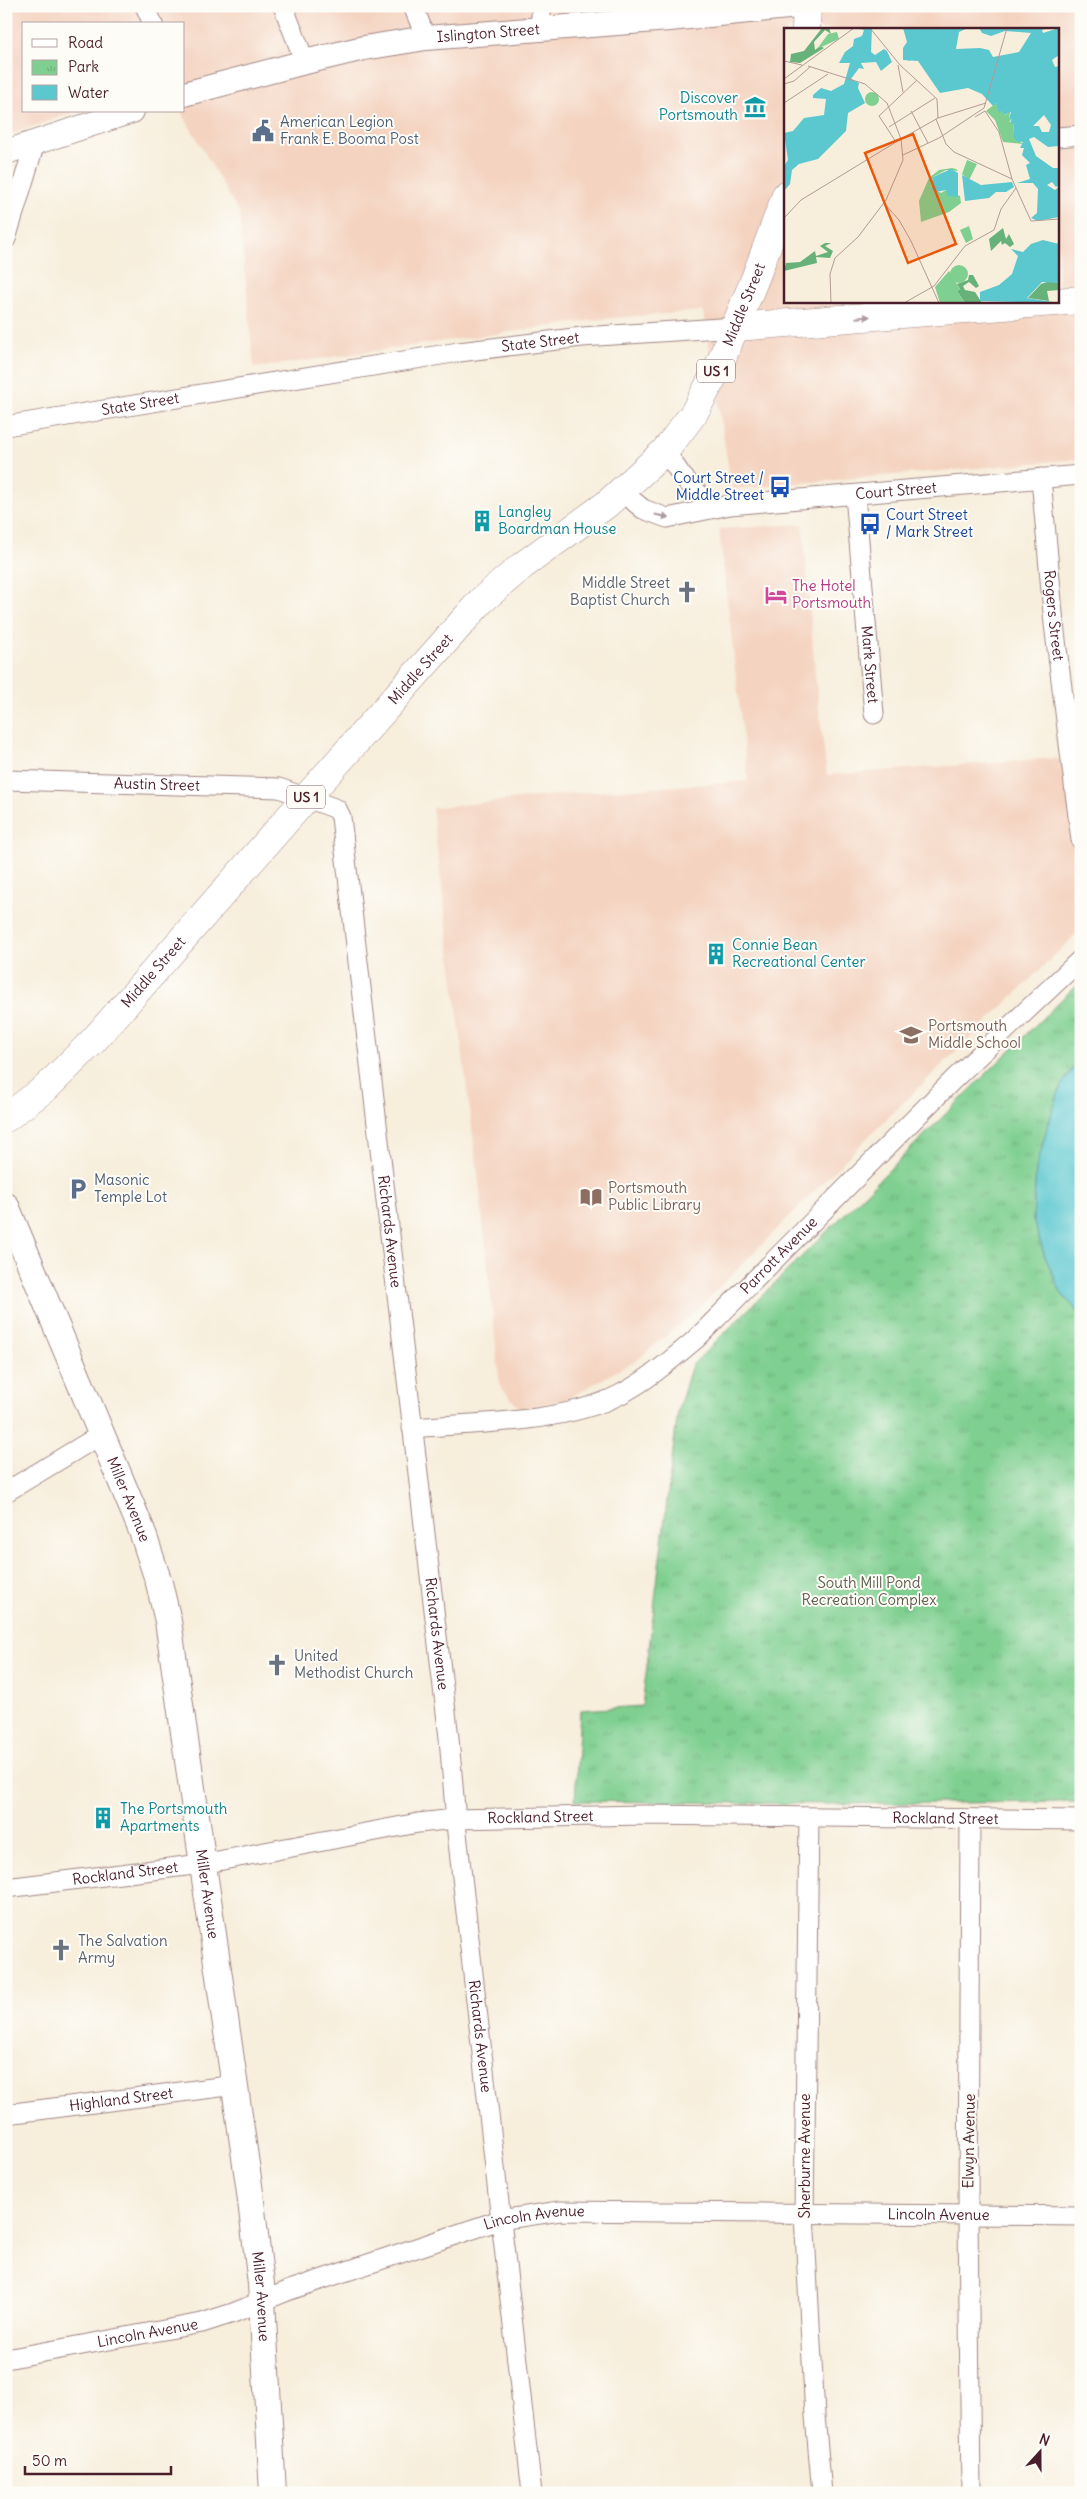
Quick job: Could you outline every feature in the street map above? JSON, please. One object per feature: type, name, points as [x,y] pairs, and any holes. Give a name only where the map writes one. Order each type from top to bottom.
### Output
[{"type":"main road","points":[[806,28],[807,6]]},
{"type":"main road","name":"Middle Street","points":[[6,1118],[46,1087],[81,1055],[481,601],[522,566],[577,527],[621,491],[665,451],[684,428],[706,393],[736,327],[784,200]]},
{"type":"main road","points":[[756,276],[756,292],[761,303],[774,312],[814,321]]},
{"type":"main road","name":"State Street","points":[[1060,302],[1081,300]]},
{"type":"main road","name":"State Street","points":[[736,327],[1056,302]]},
{"type":"main road","name":"Miller Avenue","points":[[6,1206],[142,1530],[159,1583],[174,1658],[202,1864],[236,2085],[262,2302],[273,2493]]},
{"type":"street","points":[[145,6],[152,22]]},
{"type":"street","points":[[282,6],[305,62]]},
{"type":"street","points":[[413,6],[426,38]]},
{"type":"street","name":"Islington Street","points":[[185,92],[364,48],[541,17],[693,12],[798,6]]},
{"type":"street","points":[[6,152],[129,112]]},
{"type":"street","points":[[1060,137],[1081,135]]},
{"type":"street","points":[[6,239],[35,144]]},
{"type":"street","name":"State Street","points":[[6,426],[458,352],[582,337],[736,327]]},
{"type":"street","points":[[665,451],[682,476],[712,508]]},
{"type":"street","name":"Court Street","points":[[621,491],[643,509],[667,518],[712,508],[1081,475]]},
{"type":"street","name":"Rogers Street","points":[[1041,478],[1054,624],[1081,840]]},
{"type":"street","name":"Mark Street","points":[[855,494],[874,714]]},
{"type":"street","name":"Austin Street","points":[[6,780],[279,788],[306,798]]},
{"type":"street","name":"Richards Avenue","points":[[306,798],[337,809],[341,817],[449,1738],[455,1819],[532,2493]]},
{"type":"street","name":"Parrott Avenue","points":[[412,1428],[558,1415],[589,1408],[619,1395],[652,1374],[696,1339],[954,1079],[1081,959]]},
{"type":"street","points":[[6,1492],[102,1434]]},
{"type":"street","name":"Rockland Street","points":[[6,1888],[202,1864],[418,1823],[455,1819],[643,1815],[1081,1820]]},
{"type":"street","name":"Sherburne Avenue","points":[[809,1818],[804,2214],[815,2416],[822,2493]]},
{"type":"street","name":"Elwyn Avenue","points":[[970,1819],[968,2216],[971,2493]]},
{"type":"street","name":"Highland Street","points":[[6,2114],[236,2085]]},
{"type":"street","name":"Lincoln Avenue","points":[[6,2359],[163,2331],[210,2320],[290,2290],[500,2220],[560,2211],[1081,2216]]},
{"type":"shaded area","points":[[6,6],[1081,6],[1081,459],[732,489],[703,311],[602,319],[254,368],[239,213],[182,112],[185,112],[185,22],[22,22],[22,112],[73,112],[6,136]]},
{"type":"shaded area","points":[[803,524],[816,684],[827,775],[1055,758],[1066,763],[1081,904],[1081,930],[864,1141],[696,1311],[638,1359],[567,1399],[520,1409],[500,1386],[480,1192],[432,808],[565,794],[748,781],[719,529]]},
{"type":"green space","name":"South Mill Pond Recreation Complex","points":[[1081,983],[1081,1056],[1061,1086],[1048,1124],[1036,1170],[1033,1219],[1044,1254],[1061,1293],[1081,1315],[1081,1802],[830,1804],[575,1801],[580,1710],[642,1706],[678,1410],[692,1365],[1069,992]]},
{"type":"water","points":[[1081,1056],[1081,1315],[1061,1293],[1044,1254],[1033,1219],[1036,1170],[1048,1124],[1061,1086]]},
{"type":"place","name":"Discover Portsmouth","points":[[755,107]]},
{"type":"place","name":"American Legion Frank E. Booma Post","points":[[263,131]]},
{"type":"place","name":"Court Street / Middle Street","points":[[780,487]]},
{"type":"place","name":"Langley Boardman House","points":[[482,521]]},
{"type":"place","name":"Court Street / Mark Street","points":[[870,524]]},
{"type":"place","name":"Middle Street Baptist Church","points":[[687,592]]},
{"type":"place","name":"The Hotel Portsmouth","points":[[776,595]]},
{"type":"place","name":"Connie Bean Recreational Center","points":[[716,954]]},
{"type":"place","name":"Portsmouth Middle School","points":[[911,1035]]},
{"type":"place","name":"Masonic Temple Lot","points":[[78,1189]]},
{"type":"place","name":"Portsmouth Public Library","points":[[591,1197]]},
{"type":"place","name":"United Methodist Church","points":[[277,1665]]},
{"type":"place","name":"The Portsmouth Apartments","points":[[103,1818]]},
{"type":"place","name":"The Salvation Army","points":[[61,1950]]}]
